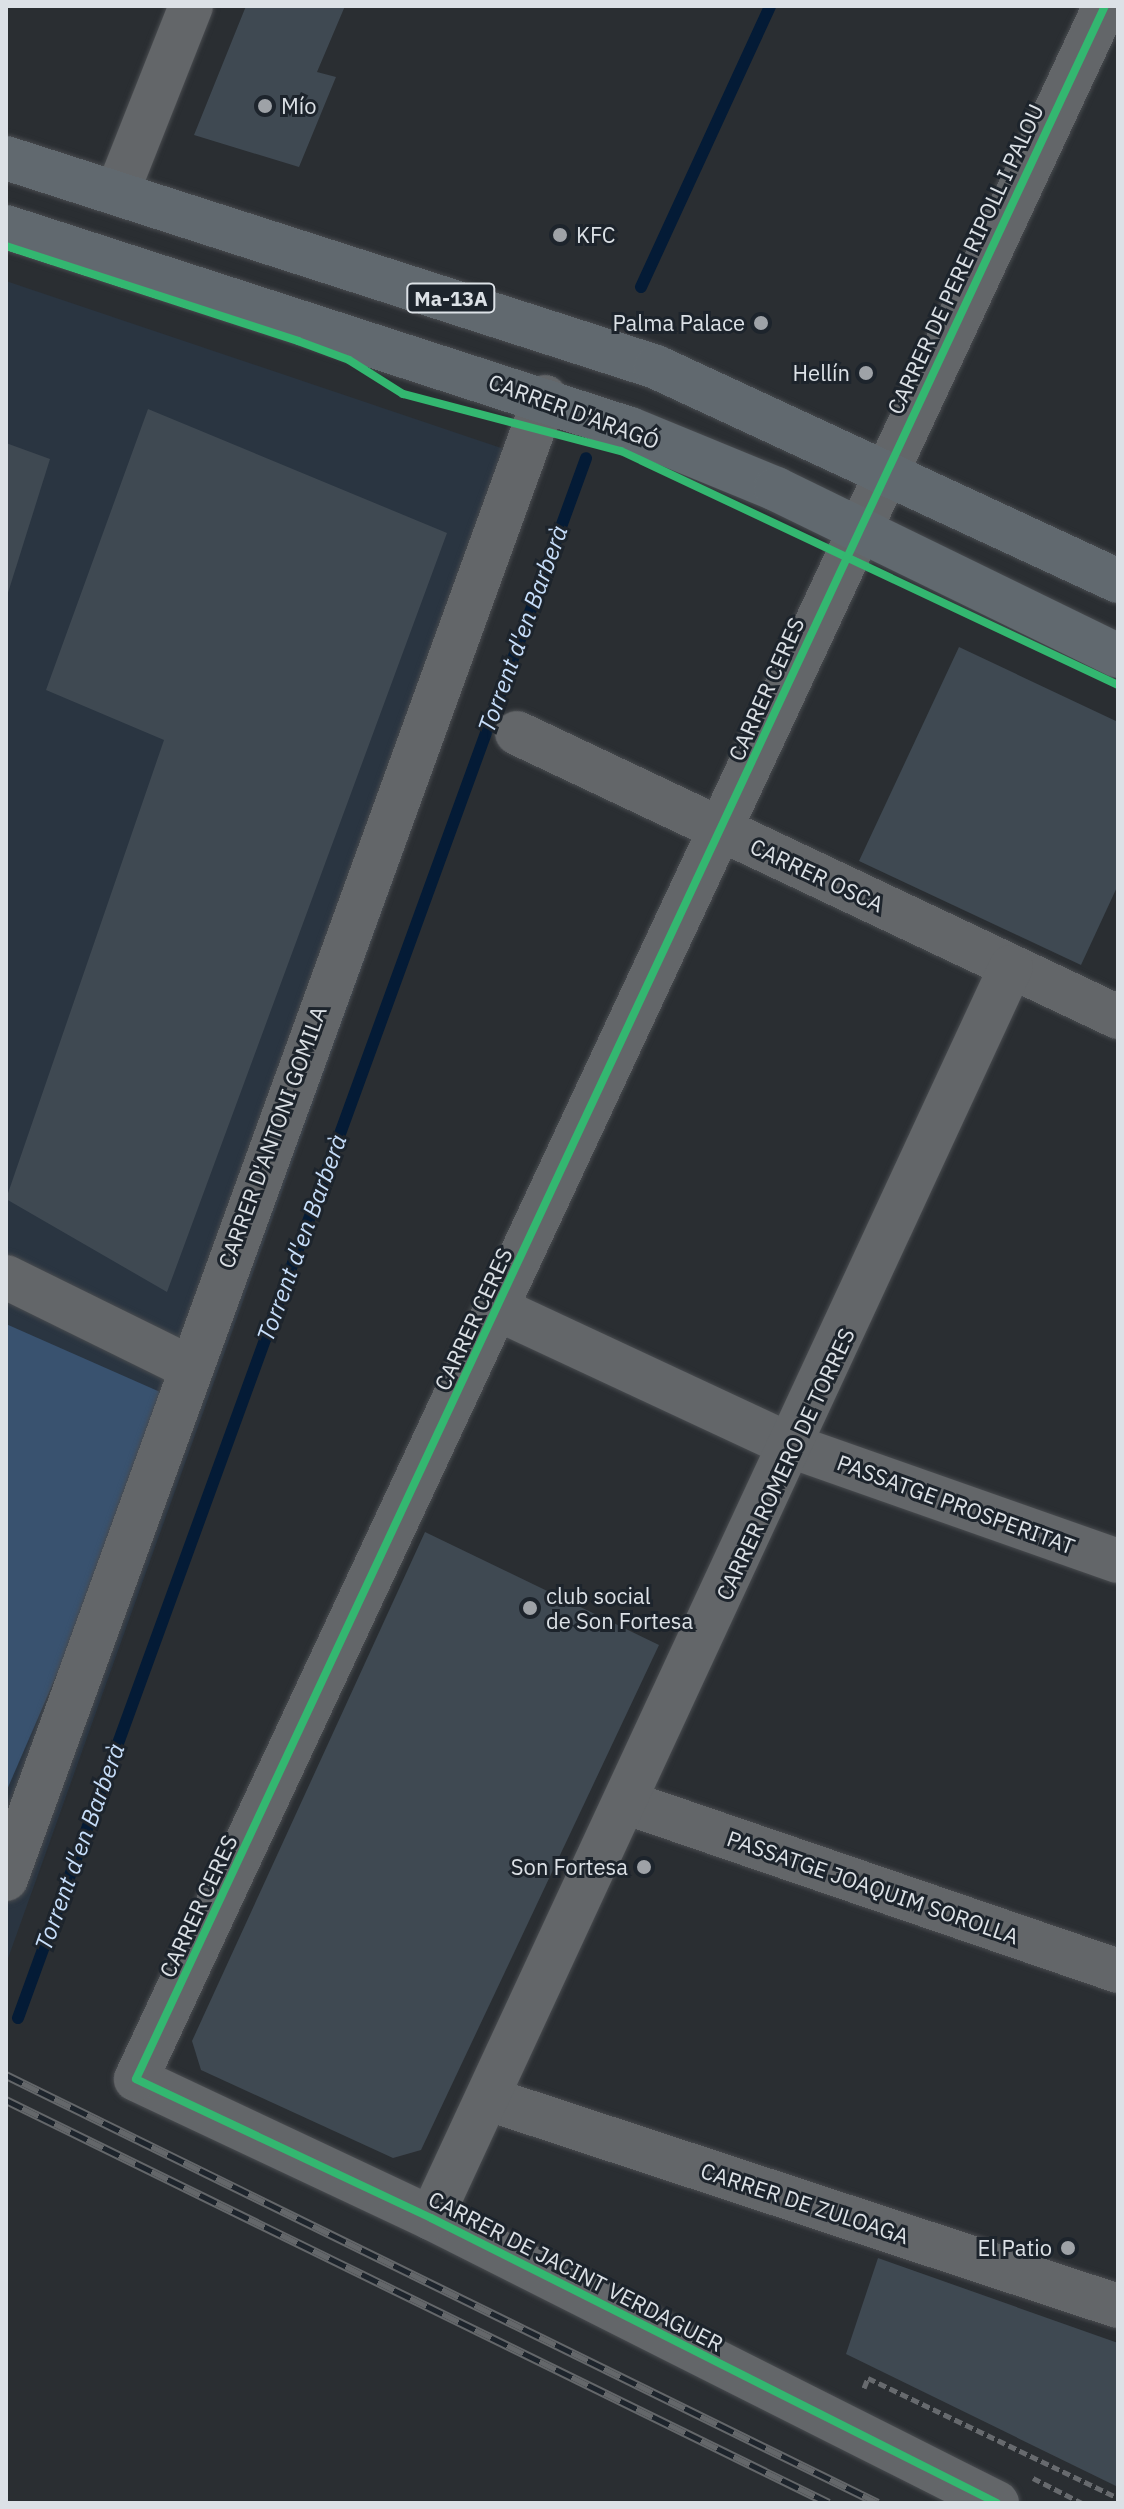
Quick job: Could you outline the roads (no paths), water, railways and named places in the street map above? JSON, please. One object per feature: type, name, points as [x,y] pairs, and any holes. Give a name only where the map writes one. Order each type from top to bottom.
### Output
[{"type":"main road","name":"Ma-13A","points":[[6,158],[537,324],[656,367],[885,469],[1118,581]]},
{"type":"main road","points":[[66,245],[97,226],[117,193]]},
{"type":"main road","name":"CARRER D'ARAGÓ","points":[[6,227],[545,397],[857,528],[1118,656]]},
{"type":"street","points":[[117,193],[191,6]]},
{"type":"street","name":"CARRER DE PERE RIPOLL I PALOU","points":[[857,528],[1105,6]]},
{"type":"street","name":"CARRER D'ANTONI GOMILA","points":[[6,1879],[187,1366],[545,397]]},
{"type":"street","name":"CARRER CERES","points":[[136,2079],[723,831],[857,528]]},
{"type":"street","name":"CARRER OSCA","points":[[517,733],[1118,1017]]},
{"type":"street","name":"CARRER ROMERO DE TORRES","points":[[431,2218],[492,2100],[794,1447],[1011,967]]},
{"type":"street","points":[[6,1277],[187,1366]]},
{"type":"street","name":"PASSATGE PROSPERITAT","points":[[498,1309],[794,1447],[1118,1561]]},
{"type":"street","name":"PASSATGE JOAQUIM SOROLLA","points":[[628,1803],[1118,1971]]},
{"type":"street","name":"CARRER DE JACINT VERDAGUER","points":[[136,2079],[431,2218],[997,2503]]},
{"type":"street","name":"CARRER DE ZULOAGA","points":[[492,2100],[1118,2306]]},
{"type":"waterway","name":"Torrent d'en Barberà","points":[[641,287],[770,6]]},
{"type":"waterway","name":"Torrent d'en Barberà","points":[[18,2018],[586,458]]},
{"type":"railway","points":[[6,2075],[878,2503]]},
{"type":"railway","points":[[6,2100],[829,2503]]},
{"type":"place","name":"Mío","points":[[265,106]]},
{"type":"place","name":"KFC","points":[[560,235]]},
{"type":"place","name":"Palma Palace","points":[[761,323]]},
{"type":"place","name":"Hellín","points":[[866,373]]},
{"type":"place","name":"club social de Son Fortesa","points":[[530,1608]]},
{"type":"place","name":"Son Fortesa","points":[[644,1867]]},
{"type":"place","name":"El Patio","points":[[1068,2248]]}]
